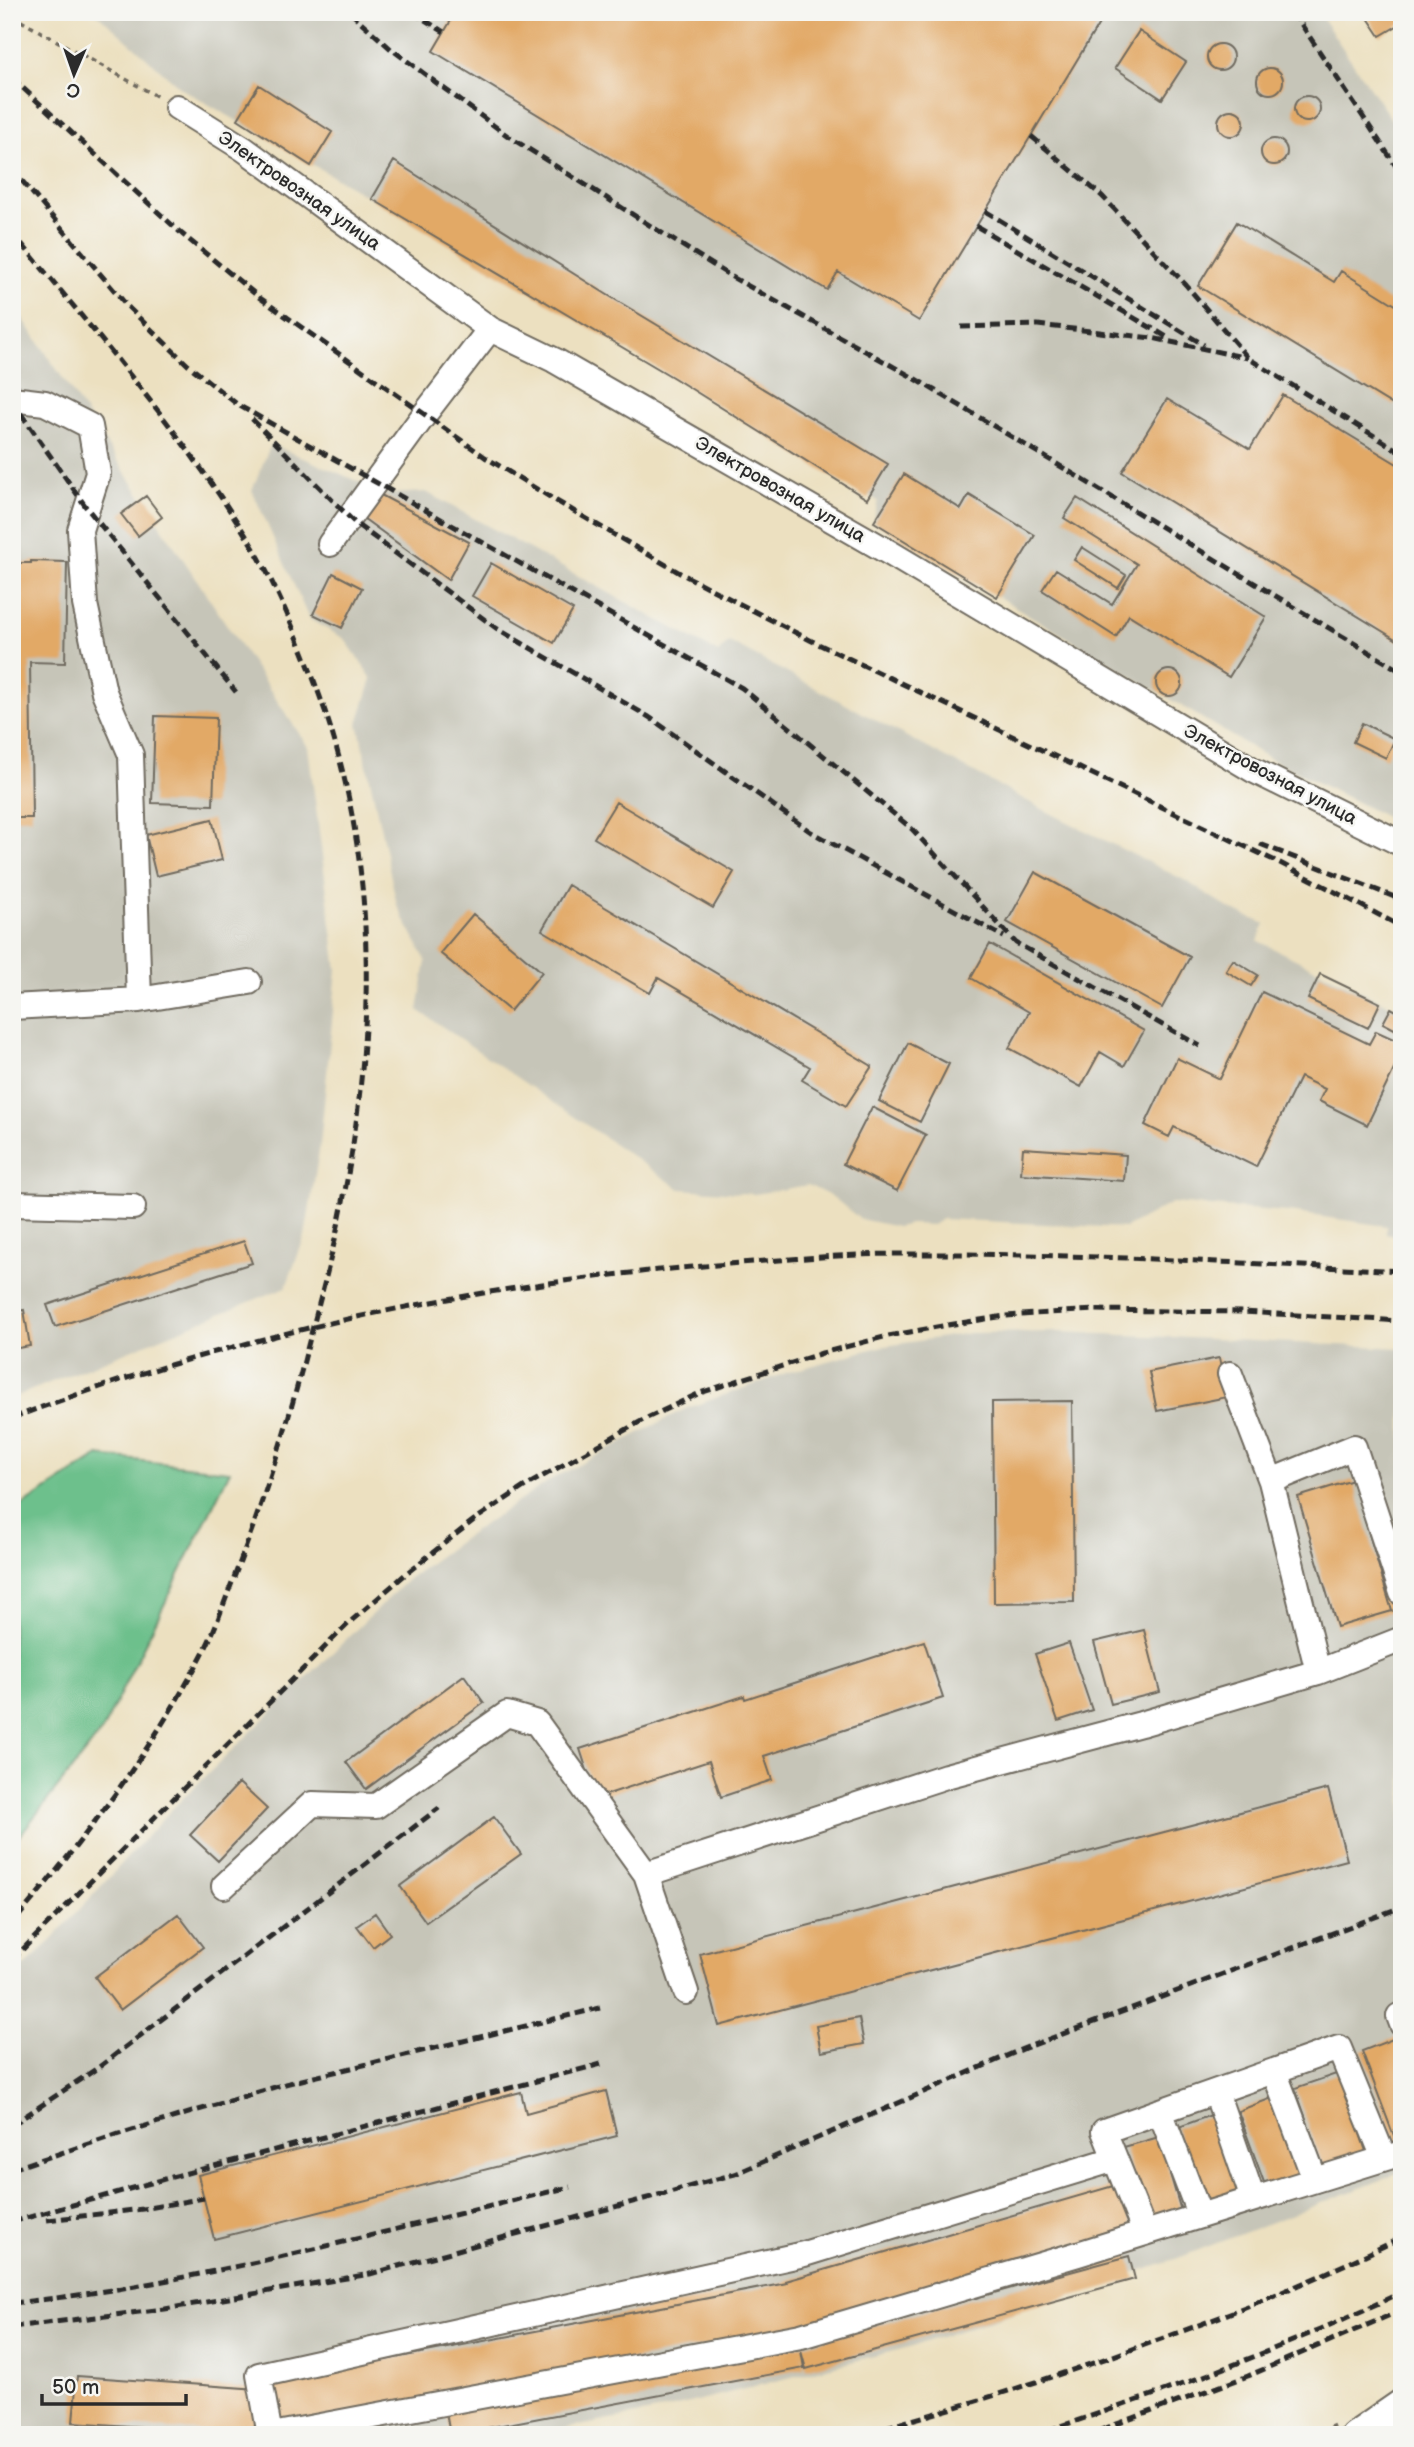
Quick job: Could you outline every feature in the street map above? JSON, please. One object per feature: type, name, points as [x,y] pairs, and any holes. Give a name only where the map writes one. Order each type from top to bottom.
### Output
[{"type":"street","name":"Электровозная улица","points":[[177,107],[244,149],[490,328],[554,360],[890,553],[1253,770],[1402,844]]},
{"type":"street","points":[[330,544],[490,328]]},
{"type":"street","points":[[12,399],[46,403],[90,426],[97,473],[80,530],[85,604],[104,692],[131,755],[139,1000]]},
{"type":"street","points":[[12,1007],[139,1000],[249,982]]},
{"type":"street","points":[[12,1204],[132,1207]]},
{"type":"street","points":[[1230,1374],[1271,1481],[1318,1672]]},
{"type":"street","points":[[1271,1481],[1354,1447],[1402,1592]]},
{"type":"street","points":[[646,1874],[946,1776],[1141,1724],[1318,1672],[1402,1639]]},
{"type":"street","points":[[224,1886],[312,1804],[376,1806],[507,1714],[537,1723],[646,1874],[686,1992]]},
{"type":"street","points":[[1402,2015],[1399,2016],[1402,2024]]},
{"type":"street","points":[[1115,2159],[804,2254],[259,2375],[271,2435],[801,2336],[1145,2233],[1393,2155],[1339,2048],[1104,2131],[1145,2233]]},
{"type":"street","points":[[1275,2071],[1315,2180]]},
{"type":"street","points":[[1216,2092],[1253,2199]]},
{"type":"street","points":[[1160,2111],[1200,2216]]},
{"type":"street","points":[[1353,2435],[1402,2401]]},
{"type":"street","points":[[1392,2435],[1402,2433]]},
{"type":"path","points":[[12,16],[177,107]]},
{"type":"shaded area","points":[[95,12],[1318,12],[1402,135],[1402,825],[1267,757],[873,522],[878,501],[507,277],[182,89]]},
{"type":"shaded area","points":[[12,302],[308,747],[337,970],[320,1145],[305,1236],[286,1287],[12,1398]]},
{"type":"shaded area","points":[[271,444],[387,494],[426,492],[718,653],[729,642],[1046,811],[1186,881],[1230,909],[1265,924],[1258,941],[1402,1011],[1402,1237],[1386,1233],[1386,1226],[1288,1212],[1172,1203],[1125,1228],[942,1219],[933,1225],[910,1224],[897,1227],[860,1219],[834,1198],[808,1185],[755,1194],[680,1189],[418,1010],[426,961],[397,905],[358,723],[372,679],[345,639],[309,619],[252,490]]},
{"type":"shaded area","points":[[1060,1332],[1402,1348],[1402,2172],[1178,2258],[913,2346],[657,2411],[532,2435],[12,2435],[12,1977],[46,1946],[172,1809],[408,1579],[552,1479],[685,1409],[789,1372],[879,1347],[970,1333]]},
{"type":"green space","points":[[99,1456],[230,1471],[102,1731],[12,1845],[12,1512]]},
{"type":"building","points":[[203,12],[230,12],[230,13],[216,18]]},
{"type":"building","points":[[456,12],[1106,12],[919,321],[838,272],[827,290],[433,51]]},
{"type":"building","points":[[1364,12],[1402,12],[1402,23],[1380,36]]},
{"type":"building","points":[[1139,31],[1186,62],[1162,99],[1115,68]]},
{"type":"building","points":[[1220,44],[1230,47],[1233,57],[1230,67],[1220,70],[1210,67],[1207,57],[1210,47]]},
{"type":"building","points":[[1270,68],[1279,72],[1283,81],[1279,90],[1270,94],[1261,90],[1257,81],[1261,72]]},
{"type":"building","points":[[259,85],[332,132],[311,166],[238,119]]},
{"type":"building","points":[[1307,96],[1317,99],[1320,109],[1317,119],[1307,122],[1297,119],[1294,109],[1297,99]]},
{"type":"building","points":[[1231,110],[1241,113],[1244,123],[1241,133],[1231,136],[1221,133],[1218,123],[1221,113]]},
{"type":"building","points":[[1274,139],[1283,143],[1287,152],[1283,161],[1274,165],[1265,161],[1261,152],[1265,143]]},
{"type":"building","points":[[394,161],[606,294],[888,464],[867,499],[674,378],[372,199]]},
{"type":"building","points":[[1237,222],[1334,282],[1341,271],[1402,309],[1402,390],[1393,405],[1198,286]]},
{"type":"building","points":[[1283,395],[1402,467],[1402,643],[1122,472],[1167,399],[1250,449]]},
{"type":"building","points":[[904,474],[961,509],[969,495],[1035,535],[997,597],[874,522]]},
{"type":"building","points":[[379,494],[469,542],[448,580],[363,518]]},
{"type":"building","points":[[146,496],[162,517],[138,536],[121,514]]},
{"type":"building","points":[[1077,498],[1266,617],[1229,677],[1129,615],[1116,637],[1042,590],[1056,569],[1112,604],[1137,564],[1064,518]]},
{"type":"building","points":[[1082,547],[1126,575],[1118,588],[1074,560]]},
{"type":"building","points":[[67,562],[65,663],[30,662],[32,818],[12,818],[12,563]]},
{"type":"building","points":[[491,563],[573,610],[554,643],[472,596]]},
{"type":"building","points":[[333,573],[362,588],[342,628],[313,614]]},
{"type":"building","points":[[1169,670],[1178,674],[1182,683],[1178,692],[1169,696],[1160,692],[1156,683],[1160,674]]},
{"type":"building","points":[[155,716],[216,718],[213,805],[152,803]]},
{"type":"building","points":[[1362,723],[1395,739],[1386,758],[1353,742]]},
{"type":"building","points":[[616,802],[734,872],[713,908],[594,838]]},
{"type":"building","points":[[212,819],[222,860],[156,876],[146,835]]},
{"type":"building","points":[[1035,872],[1190,957],[1162,1008],[1007,922]]},
{"type":"building","points":[[568,885],[872,1066],[846,1106],[802,1080],[810,1067],[658,978],[650,993],[542,930]]},
{"type":"building","points":[[473,914],[542,972],[510,1011],[440,953]]},
{"type":"building","points":[[990,944],[1144,1031],[1124,1066],[1100,1052],[1081,1087],[1009,1048],[1029,1012],[971,978]]},
{"type":"building","points":[[1233,960],[1258,975],[1251,986],[1226,971]]},
{"type":"building","points":[[1320,974],[1380,1003],[1368,1028],[1308,999]]},
{"type":"building","points":[[1262,992],[1369,1044],[1376,1031],[1402,1043],[1402,1053],[1367,1125],[1319,1101],[1325,1089],[1300,1077],[1256,1167],[1174,1127],[1169,1137],[1145,1125],[1177,1058],[1220,1079]]},
{"type":"building","points":[[1391,1008],[1402,1014],[1402,1033],[1383,1023]]},
{"type":"building","points":[[908,1043],[949,1064],[920,1122],[879,1101]]},
{"type":"building","points":[[872,1107],[926,1135],[897,1191],[843,1164]]},
{"type":"building","points":[[1023,1148],[1126,1155],[1124,1181],[1021,1174]]},
{"type":"building","points":[[244,1241],[252,1263],[55,1327],[47,1305]]},
{"type":"building","points":[[24,1310],[30,1346],[12,1349],[12,1312]]},
{"type":"building","points":[[1219,1358],[1227,1397],[1157,1411],[1149,1372]]},
{"type":"building","points":[[1072,1401],[1074,1602],[994,1603],[992,1402]]},
{"type":"building","points":[[1353,1480],[1392,1611],[1337,1627],[1298,1497]]},
{"type":"building","points":[[1144,1630],[1160,1692],[1111,1704],[1094,1642]]},
{"type":"building","points":[[924,1641],[943,1698],[764,1756],[772,1780],[721,1797],[709,1761],[596,1798],[580,1749]]},
{"type":"building","points":[[1069,1643],[1092,1710],[1058,1721],[1035,1654]]},
{"type":"building","points":[[464,1675],[484,1703],[366,1789],[346,1762]]},
{"type":"building","points":[[239,1783],[267,1809],[218,1861],[190,1835]]},
{"type":"building","points":[[1328,1789],[1347,1860],[719,2026],[700,1954]]},
{"type":"building","points":[[494,1817],[521,1854],[426,1922],[400,1886]]},
{"type":"building","points":[[375,1913],[390,1934],[373,1947],[357,1926]]},
{"type":"building","points":[[178,1914],[203,1947],[120,2010],[95,1977]]},
{"type":"building","points":[[859,2018],[864,2044],[821,2052],[816,2026]]},
{"type":"building","points":[[1398,2037],[1402,2047],[1402,2149],[1399,2150],[1362,2051]]},
{"type":"building","points":[[1339,2073],[1368,2157],[1325,2172],[1295,2088]]},
{"type":"building","points":[[606,2091],[617,2136],[214,2239],[198,2175],[521,2092],[526,2113]]},
{"type":"building","points":[[1272,2098],[1304,2184],[1269,2196],[1238,2111]]},
{"type":"building","points":[[1211,2115],[1243,2199],[1208,2213],[1176,2128]]},
{"type":"building","points":[[1159,2137],[1184,2221],[1149,2231],[1124,2147]]},
{"type":"building","points":[[1120,2184],[1134,2231],[800,2328],[277,2427],[269,2382],[787,2283],[786,2281]]},
{"type":"building","points":[[1129,2256],[1135,2279],[806,2369],[801,2351],[804,2368],[450,2435],[446,2412],[799,2346]]},
{"type":"building","points":[[77,2376],[258,2389],[254,2435],[73,2422]]},
{"type":"railway","points":[[350,12],[391,49],[508,136],[732,277],[914,378],[1402,672]]},
{"type":"railway","points":[[412,12],[444,32]]},
{"type":"railway","points":[[440,12],[452,19]]},
{"type":"railway","points":[[1293,12],[1402,175]]},
{"type":"railway","points":[[12,78],[182,234],[260,298],[485,457],[553,499],[680,573],[812,641],[1282,864],[1402,927]]},
{"type":"railway","points":[[1031,136],[1102,196],[1186,285],[1248,358],[1402,453]]},
{"type":"railway","points":[[12,169],[129,308],[188,365],[238,405],[742,688],[912,829],[1016,943],[1200,1046]]},
{"type":"railway","points":[[985,211],[1204,345]]},
{"type":"railway","points":[[976,226],[1167,337]]},
{"type":"railway","points":[[12,232],[107,347],[198,464],[253,547],[274,585],[318,691],[342,770],[355,830],[366,952],[362,1074],[340,1217],[296,1389],[252,1530],[210,1638],[182,1691],[138,1761],[90,1828],[12,1924]]},
{"type":"railway","points":[[961,327],[1038,325],[1152,338],[1248,358]]},
{"type":"railway","points":[[12,401],[86,507],[236,692]]},
{"type":"railway","points":[[252,419],[355,523],[496,628],[649,717],[811,832],[1004,937]]},
{"type":"railway","points":[[1260,844],[1402,900]]},
{"type":"railway","points":[[12,1418],[97,1388],[271,1337],[447,1299],[626,1274],[811,1258],[906,1254],[1092,1257],[1402,1271]]},
{"type":"railway","points":[[12,1960],[350,1622],[408,1572],[474,1520],[527,1485],[645,1419],[700,1393],[822,1353],[888,1336],[1005,1316],[1094,1310],[1242,1312],[1402,1321]]},
{"type":"railway","points":[[12,2125],[99,2067],[439,1808]]},
{"type":"railway","points":[[12,2327],[165,2309],[370,2274],[735,2174],[1025,2048],[1402,1907]]},
{"type":"railway","points":[[12,2169],[285,2084],[600,2008]]},
{"type":"railway","points":[[12,2222],[605,2063]]},
{"type":"railway","points":[[12,2303],[153,2283],[223,2269],[570,2187]]},
{"type":"railway","points":[[47,2220],[143,2209],[204,2198]]},
{"type":"railway","points":[[855,2435],[1006,2392],[1174,2334],[1289,2289],[1402,2237]]},
{"type":"railway","points":[[1033,2435],[1220,2370],[1312,2333],[1402,2292]]},
{"type":"railway","points":[[1087,2435],[1248,2376],[1402,2310]]}]
